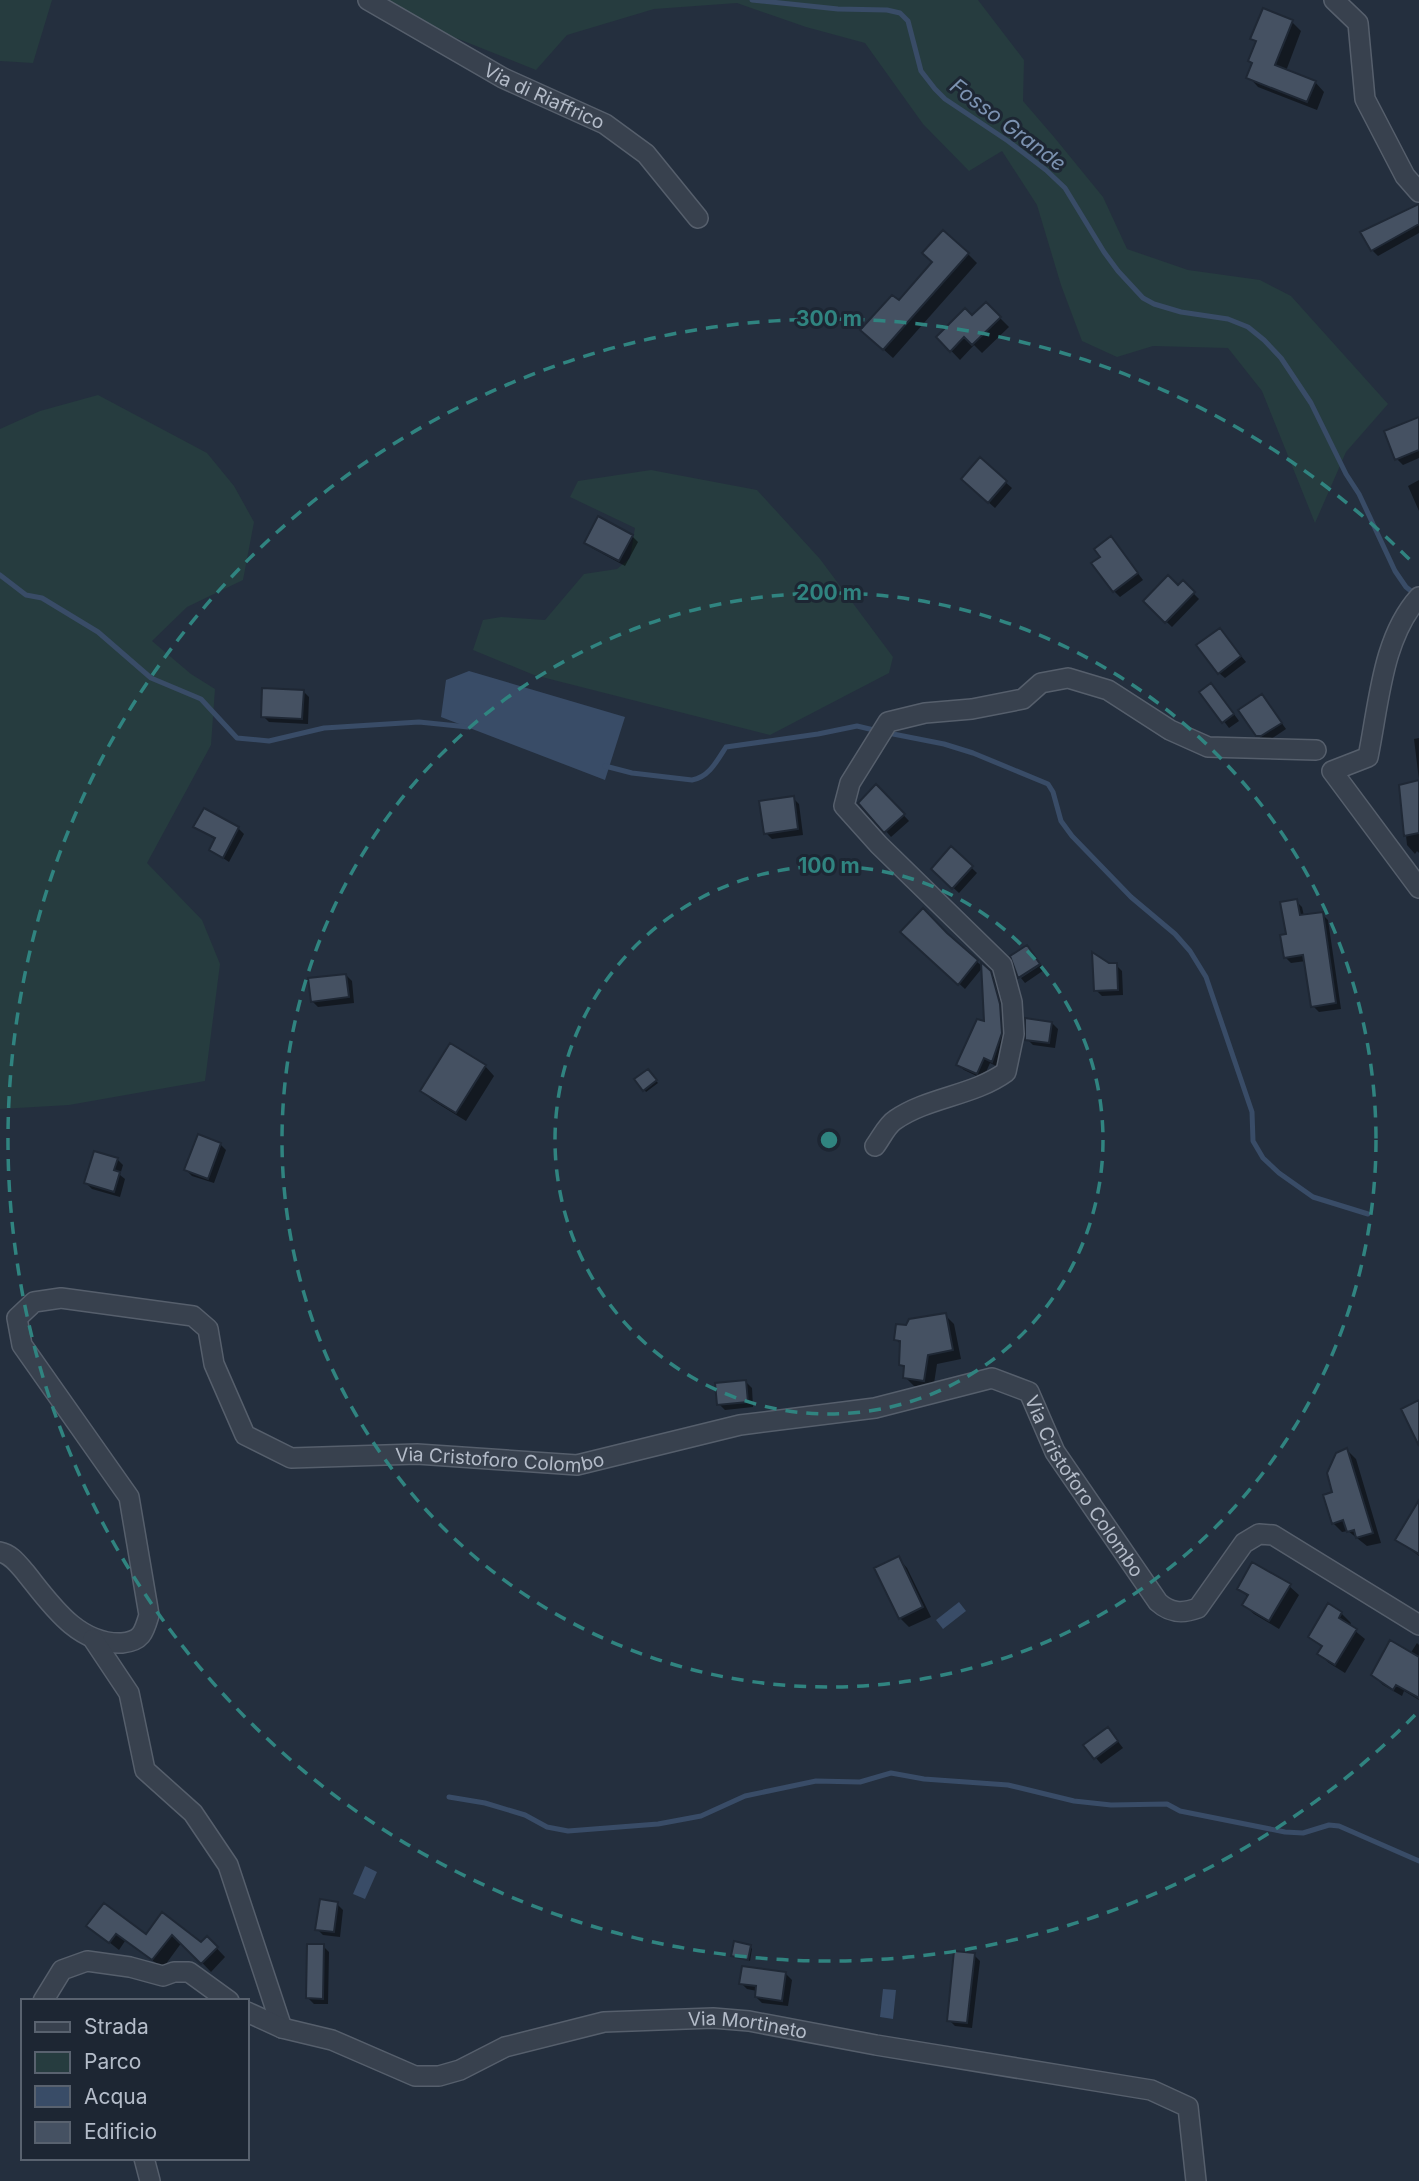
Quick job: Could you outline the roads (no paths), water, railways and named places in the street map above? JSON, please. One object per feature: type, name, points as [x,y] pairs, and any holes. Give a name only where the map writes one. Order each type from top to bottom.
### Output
[{"type":"street","name":"Via di Riaffrico","points":[[368,0],[503,78],[605,124],[646,154],[698,218]]},
{"type":"street","points":[[1334,0],[1358,23],[1366,99],[1405,176],[1419,192]]},
{"type":"street","points":[[1419,597],[1410,607],[1391,642],[1368,757],[1332,771],[1419,888]]},
{"type":"street","points":[[875,1146],[893,1121],[938,1100],[992,1082],[1006,1072],[1014,1034],[1012,1002],[1002,965],[879,845],[844,806],[850,783],[888,722],[925,713],[972,709],[1023,699],[1041,683],[1068,678],[1108,690],[1170,730],[1208,747],[1316,750]]},
{"type":"street","name":"Via Cristoforo Colombo","points":[[93,1639],[116,1643],[133,1642],[144,1633],[149,1615],[129,1497],[22,1345],[17,1318],[34,1302],[61,1298],[193,1316],[208,1329],[214,1364],[245,1435],[291,1458],[417,1454],[578,1465],[740,1425],[875,1408],[992,1378],[1029,1392],[1055,1452],[1151,1592],[1165,1608],[1176,1612],[1198,1608],[1244,1542],[1259,1534],[1273,1535],[1419,1625]]},
{"type":"street","points":[[0,1552],[17,1563],[55,1610],[84,1635],[93,1639],[129,1693],[145,1770],[193,1813],[228,1865],[282,2028]]},
{"type":"street","points":[[44,1999],[62,1970],[87,1961],[131,1967],[163,1976],[174,1972],[189,1972],[226,1999]]},
{"type":"street","name":"Via Mortineto","points":[[248,2012],[282,2028],[332,2040],[415,2076],[439,2076],[460,2070],[505,2047],[604,2022],[713,2018],[750,2021],[876,2045],[1151,2090],[1188,2107],[1196,2181]]},
{"type":"street","points":[[145,2160],[150,2181]]},
{"type":"water","points":[[469,671],[625,717],[605,780],[441,717],[446,680]]},
{"type":"water","points":[[959,1602],[966,1611],[943,1629],[936,1620]]},
{"type":"water","points":[[365,1866],[377,1872],[365,1899],[353,1894]]},
{"type":"water","points":[[883,1989],[896,1990],[893,2019],[880,2017]]},
{"type":"waterway","name":"Fosso Grande","points":[[752,0],[900,13],[908,21],[921,71],[935,89],[945,99],[1008,141],[1065,188],[1104,252],[1143,298],[1181,312],[1228,319],[1248,327],[1281,358],[1311,403],[1346,474],[1359,494],[1395,571],[1406,587],[1416,595]]},
{"type":"waterway","points":[[0,575],[26,595],[42,598],[98,632],[151,678],[201,699],[237,738],[269,741],[324,728],[419,722],[468,727]]},
{"type":"waterway","points":[[605,766],[632,773],[692,780],[708,772],[726,747],[857,726],[878,731]]},
{"type":"waterway","points":[[888,733],[944,744],[973,753],[1048,784],[1061,821],[1072,836],[1131,897],[1175,934],[1190,951],[1206,977],[1252,1112],[1253,1141],[1263,1158],[1313,1197],[1368,1214]]},
{"type":"waterway","points":[[449,1797],[485,1803],[525,1815],[547,1827],[568,1831],[658,1824],[701,1816],[745,1796],[816,1781],[860,1782],[891,1773],[924,1779],[1008,1785],[1074,1801],[1111,1805],[1167,1804],[1180,1811],[1285,1832],[1303,1833],[1329,1825],[1339,1826],[1419,1861]]}]
